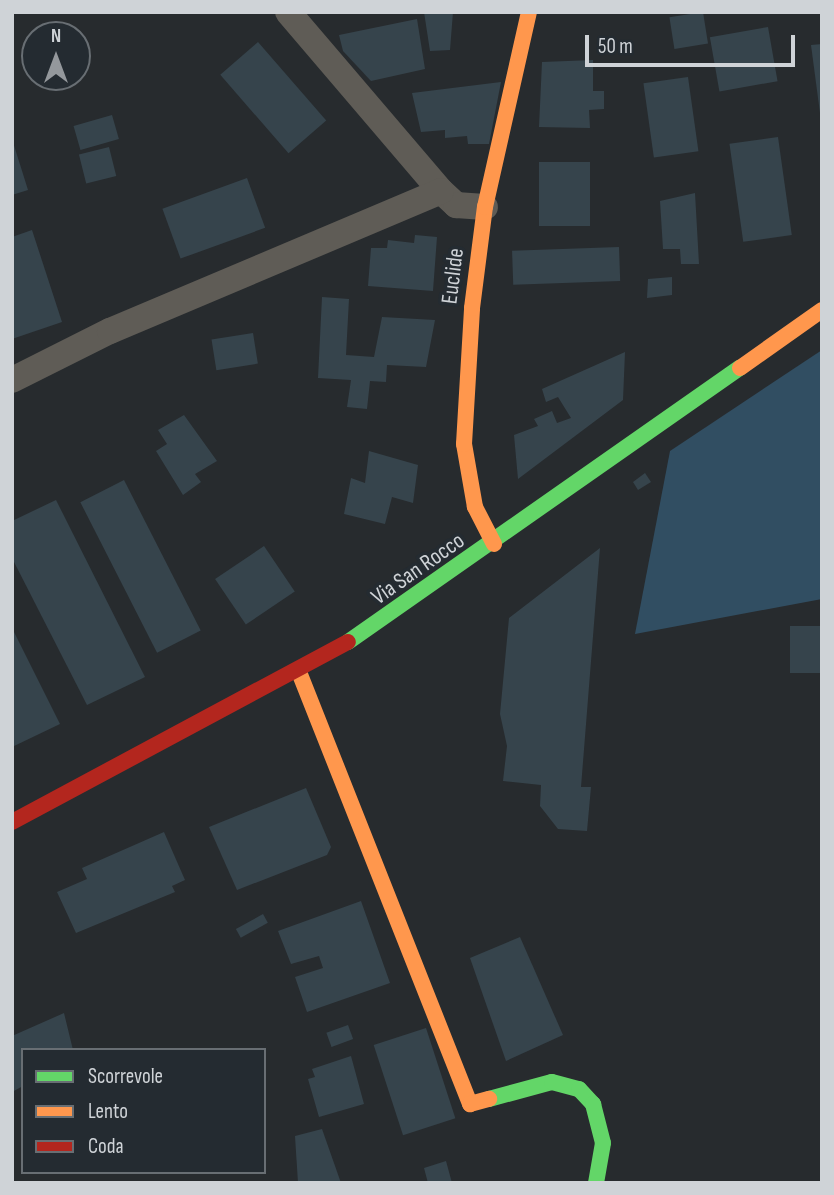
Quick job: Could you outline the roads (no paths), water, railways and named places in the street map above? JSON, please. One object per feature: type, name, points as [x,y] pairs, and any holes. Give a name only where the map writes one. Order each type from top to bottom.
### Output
[{"type":"street","points":[[288,12],[441,191],[456,205],[485,207]]},
{"type":"street","name":"Euclide","points":[[495,544],[475,507],[464,444],[485,207],[528,12]]},
{"type":"street","points":[[12,380],[110,331],[441,191]]},
{"type":"street","name":"Via San Rocco","points":[[12,822],[299,672],[495,544],[822,310]]},
{"type":"street","points":[[299,672],[470,1104],[552,1082],[579,1088],[593,1104],[603,1143],[596,1183]]}]
